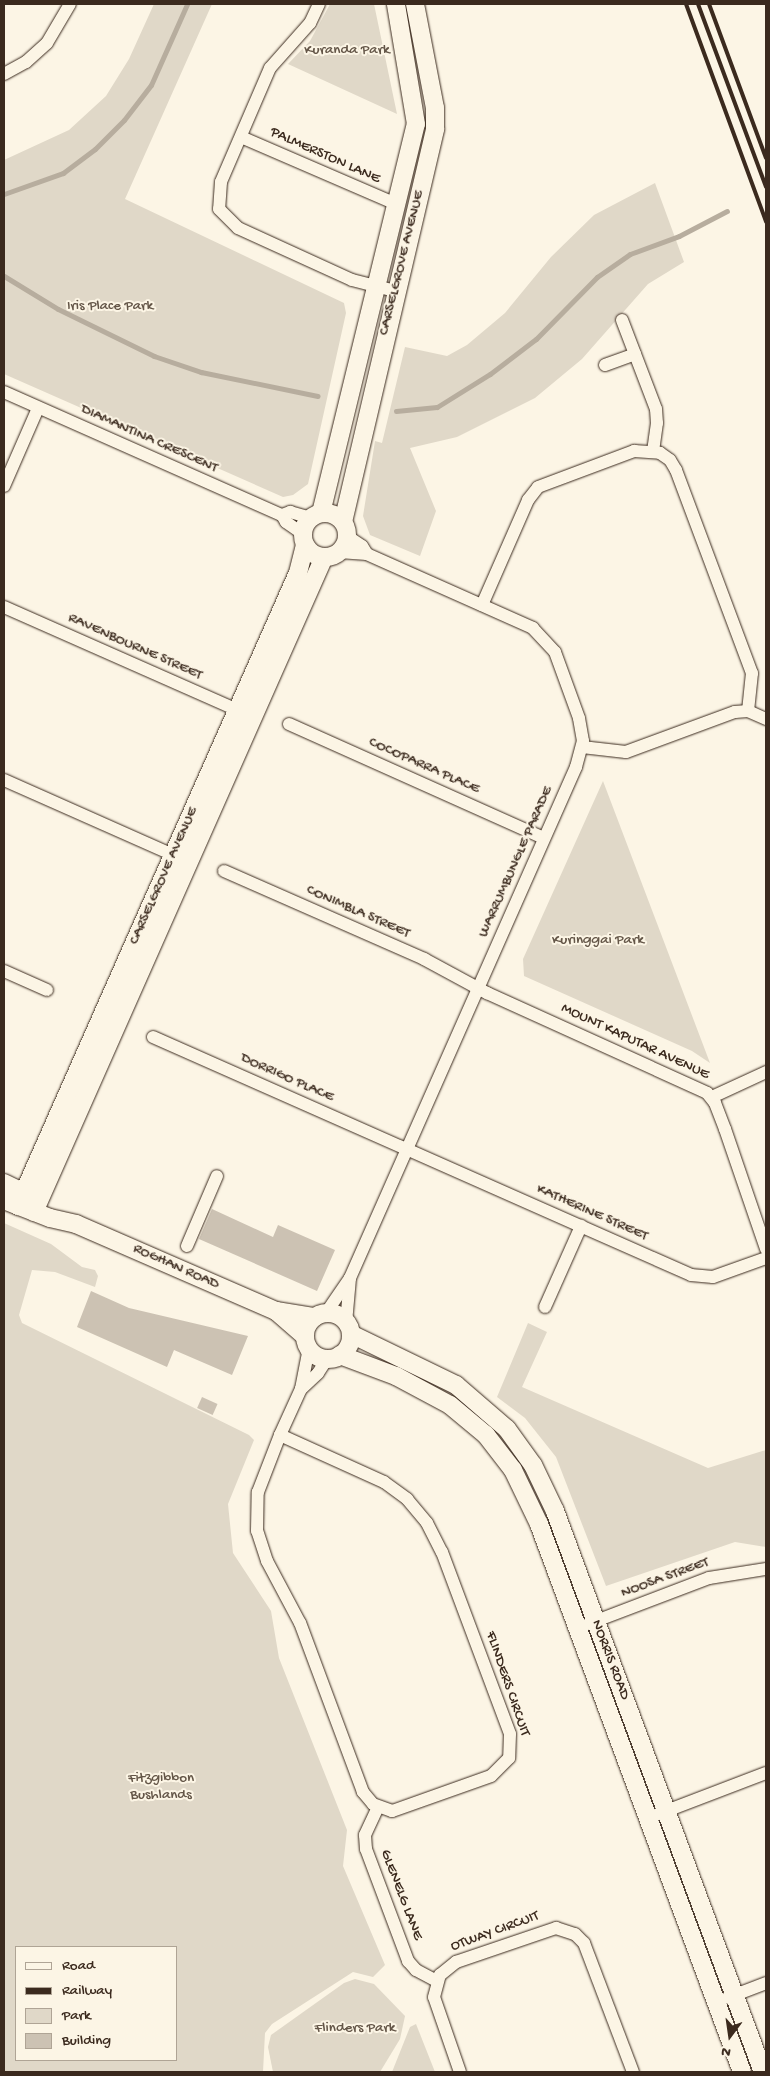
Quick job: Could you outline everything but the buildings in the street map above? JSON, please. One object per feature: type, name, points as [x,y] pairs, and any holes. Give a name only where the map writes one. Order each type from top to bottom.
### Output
[{"type":"main road","name":"CARSELGROVE AVENUE","points":[[316,515],[396,204],[416,118],[396,4]]},
{"type":"main road","name":"CARSELGROVE AVENUE","points":[[345,529],[395,291],[436,118],[415,4]]},
{"type":"main road","points":[[333,514],[345,529],[332,554],[313,553],[304,540],[316,515],[333,514]]},
{"type":"main road","name":"CARSELGROVE AVENUE","points":[[24,1202],[245,714],[298,573],[304,540]]},
{"type":"main road","name":"CARSELGROVE AVENUE","points":[[245,714],[332,554]]},
{"type":"main road","name":"ROGHAN ROAD","points":[[4,1183],[24,1202],[276,1311],[321,1315]]},
{"type":"main road","name":"ROGHAN ROAD","points":[[276,1311],[307,1342]]},
{"type":"main road","points":[[334,1314],[349,1328],[348,1346],[333,1357],[307,1342],[306,1329],[321,1315],[334,1314]]},
{"type":"main road","name":"NORRIS ROAD","points":[[349,1328],[456,1385],[507,1429],[544,1486],[764,2072]]},
{"type":"main road","name":"NORRIS ROAD","points":[[333,1357],[374,1367],[431,1393],[486,1435],[513,1470],[526,1492],[742,2072]]},
{"type":"street","points":[[4,74],[26,62],[47,42],[70,4]]},
{"type":"street","points":[[319,4],[303,32],[274,61],[219,189],[219,210],[228,222],[338,274],[375,287],[395,291]]},
{"type":"street","name":"PALMERSTON LANE","points":[[241,136],[396,204]]},
{"type":"street","points":[[622,320],[657,416],[653,450]]},
{"type":"street","points":[[605,365],[635,354]]},
{"type":"street","name":"DIAMANTINA CRESCENT","points":[[4,392],[282,514],[290,512],[316,515]]},
{"type":"street","points":[[4,486],[38,408]]},
{"type":"street","points":[[482,605],[528,500],[538,487],[634,452],[653,450],[666,456],[676,470],[752,673],[748,711]]},
{"type":"street","name":"DIAMANTINA CRESCENT","points":[[282,514],[286,522],[304,540]]},
{"type":"street","name":"WARRUMBUNGLE PARADE","points":[[345,529],[362,546],[367,554]]},
{"type":"street","name":"WARRUMBUNGLE PARADE","points":[[321,1315],[350,1278],[544,838],[582,747],[579,718],[550,643],[525,623],[367,554],[332,554]]},
{"type":"street","name":"RAVENBOURNE STREET","points":[[4,607],[245,714]]},
{"type":"street","points":[[582,747],[626,752],[730,714],[748,711],[766,718]]},
{"type":"street","name":"COCOPARRA PLACE","points":[[289,724],[544,838]]},
{"type":"street","points":[[4,780],[181,858]]},
{"type":"street","name":"CONIMBLA STREET","points":[[224,871],[438,965],[478,988]]},
{"type":"street","points":[[4,971],[47,990]]},
{"type":"street","name":"MOUNT KAPUTAR AVENUE","points":[[478,988],[691,1084],[712,1098],[766,1249]]},
{"type":"street","name":"DORRIGO PLACE","points":[[153,1037],[407,1149]]},
{"type":"street","points":[[712,1098],[766,1072]]},
{"type":"street","name":"KATHERINE STREET","points":[[407,1149],[698,1277],[713,1277],[766,1258]]},
{"type":"street","points":[[187,1246],[217,1176]]},
{"type":"street","points":[[545,1307],[580,1226]]},
{"type":"street","name":"WARRUMBUNGLE PARADE","points":[[349,1328],[350,1278]]},
{"type":"street","points":[[307,1342],[301,1389],[280,1435],[256,1504],[261,1547],[297,1616],[365,1797],[378,1808]]},
{"type":"street","points":[[301,1389],[333,1357]]},
{"type":"street","name":"FLINDERS CIRCUIT","points":[[280,1435],[384,1482],[419,1512],[442,1552],[510,1734],[509,1758],[491,1776],[398,1810],[378,1808]]},
{"type":"street","name":"NOOSA STREET","points":[[577,1628],[709,1578],[766,1569]]},
{"type":"street","points":[[648,1818],[766,1773]]},
{"type":"street","name":"GLENELG LANE","points":[[378,1808],[365,1835],[366,1849],[408,1961],[416,1970],[437,1981]]},
{"type":"street","name":"OTWAY CIRCUIT","points":[[437,1981],[445,1969],[456,1962],[549,1929],[569,1931],[584,1943],[633,2072]]},
{"type":"street","points":[[437,1981],[434,1997],[437,2012],[460,2072]]},
{"type":"street","points":[[716,2002],[766,1983]]},
{"type":"green space","name":"Iris Place Park","points":[[154,4],[212,4],[125,199],[344,303],[346,313],[308,484],[293,495],[283,497],[4,374],[4,160],[69,130],[106,96],[129,59]]},
{"type":"green space","name":"Kuranda Park","points":[[330,4],[374,4],[397,114],[288,64],[310,41]]},
{"type":"green space","points":[[655,183],[684,262],[648,284],[582,359],[535,398],[457,437],[410,448],[436,511],[420,556],[370,535],[363,516],[375,441],[382,443],[405,347],[447,356],[467,345],[505,313],[551,257],[594,215]]},
{"type":"green space","name":"Kuringgai Park","points":[[603,781],[710,1063],[692,1051],[524,976],[523,959]]},
{"type":"green space","name":"Fitzgibbon Bushlands","points":[[4,1223],[51,1244],[82,1267],[95,1270],[98,1276],[95,1287],[55,1272],[32,1270],[19,1315],[22,1323],[249,1435],[254,1440],[228,1504],[233,1553],[271,1611],[279,1658],[347,1830],[343,1866],[385,1965],[373,1977],[353,1972],[272,2024],[265,2033],[263,2072],[4,2072]]},
{"type":"green space","points":[[528,1323],[547,1332],[522,1387],[708,1468],[766,1450],[766,1547],[735,1542],[606,1586],[556,1457],[525,1418],[497,1397]]},
{"type":"green space","name":"Flinders Park","points":[[355,1979],[374,1984],[405,2016],[400,2039],[380,2072],[273,2072],[268,2047],[271,2035],[344,1983]]},
{"type":"green space","points":[[416,2024],[435,2072],[392,2072],[410,2027]]},
{"type":"waterway","points":[[4,194],[63,173],[95,149],[124,120],[151,85],[187,4]]},
{"type":"waterway","points":[[396,411],[437,407],[490,374],[536,339],[597,277],[630,254],[679,236],[727,211]]},
{"type":"waterway","points":[[4,276],[58,309],[154,356],[201,372],[318,396]]},
{"type":"railway","points":[[686,4],[766,222]]},
{"type":"railway","points":[[698,4],[766,187]]},
{"type":"railway","points":[[709,4],[766,158]]}]
